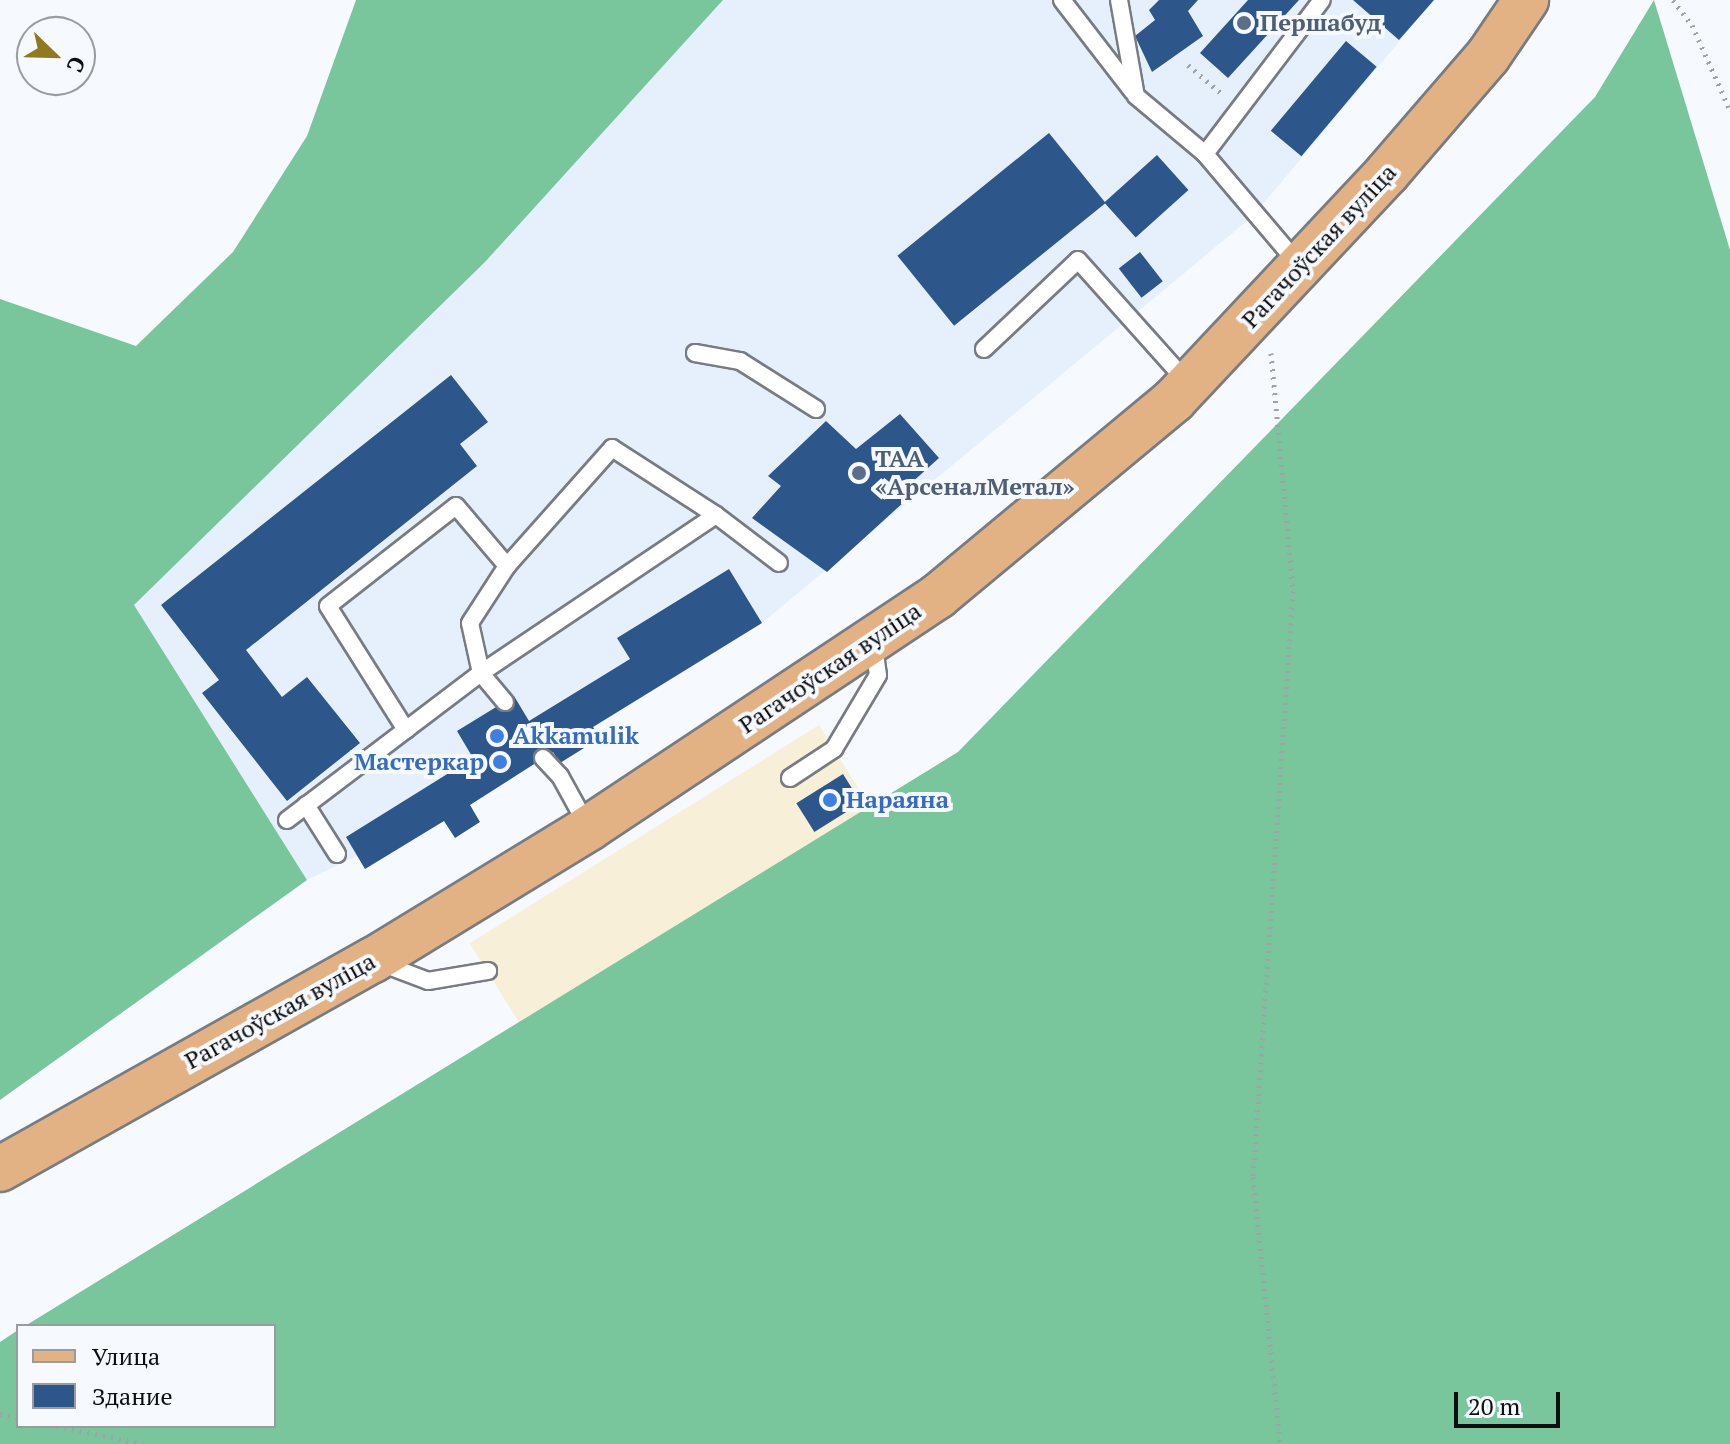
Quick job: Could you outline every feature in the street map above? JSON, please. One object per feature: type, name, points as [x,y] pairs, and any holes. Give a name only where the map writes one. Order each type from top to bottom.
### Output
[{"type":"main road","name":"Рагачоўская вуліца","points":[[0,1169],[373,960],[589,828],[938,596],[1067,494],[1189,384],[1301,267],[1488,56],[1526,0]]},
{"type":"lane","points":[[1062,0],[1136,96],[1205,154],[1301,267]]},
{"type":"lane","points":[[1119,0],[1136,96]]},
{"type":"lane","points":[[1205,154],[1322,0]]},
{"type":"lane","points":[[984,349],[1078,260],[1189,384]]},
{"type":"lane","points":[[695,353],[740,361],[816,409]]},
{"type":"lane","points":[[505,702],[481,673],[470,623],[507,566],[612,448],[716,515],[779,563]]},
{"type":"lane","points":[[406,730],[328,606],[456,506],[507,566]]},
{"type":"lane","points":[[287,820],[481,673],[716,515]]},
{"type":"lane","points":[[790,778],[834,749],[849,724],[878,675],[872,640]]},
{"type":"lane","points":[[543,758],[560,776],[589,828]]},
{"type":"lane","points":[[306,805],[337,854]]},
{"type":"lane","points":[[373,960],[428,981],[488,971]]},
{"type":"path","points":[[1673,0],[1692,25],[1730,110]]},
{"type":"path","points":[[1188,65],[1240,111]]},
{"type":"path","points":[[1266,305],[1293,591],[1253,1177],[1280,1444]]},
{"type":"path","points":[[66,1428],[143,1444]]},
{"type":"shaded area","points":[[723,0],[1434,0],[1253,216],[762,623],[594,727],[600,738],[560,763],[552,752],[365,869],[357,856],[307,880],[134,605],[485,262]]},
{"type":"shaded area","points":[[819,725],[876,816],[526,1034],[470,943]]},
{"type":"green space","points":[[356,0],[723,0],[485,262],[134,605],[307,880],[0,1100],[0,299],[136,346],[233,252],[307,136]]},
{"type":"green space","points":[[1654,0],[1730,250],[1730,1444],[0,1444],[0,1342],[16,1331],[16,1428],[276,1428],[276,1324],[28,1324],[958,752],[1595,97]]},
{"type":"building","points":[[1159,0],[1198,0],[1188,11],[1203,36],[1152,72],[1135,36],[1155,20],[1149,10]]},
{"type":"building","points":[[1248,0],[1299,0],[1228,78],[1200,53]]},
{"type":"building","points":[[1353,0],[1434,0],[1399,40]]},
{"type":"building","points":[[1346,41],[1377,67],[1301,156],[1271,131]]},
{"type":"building","points":[[1049,133],[1106,203],[954,326],[897,256]]},
{"type":"building","points":[[1157,155],[1188,190],[1136,237],[1104,203]]},
{"type":"building","points":[[1140,252],[1163,281],[1142,298],[1119,269]]},
{"type":"building","points":[[451,375],[488,422],[460,444],[477,466],[246,650],[282,697],[307,677],[360,743],[287,801],[202,693],[219,680],[161,605]]},
{"type":"building","points":[[900,414],[939,458],[899,494],[905,501],[827,572],[752,518],[781,486],[768,476],[826,421],[856,449]]},
{"type":"building","points":[[729,569],[762,623],[593,727],[600,738],[560,763],[553,752],[470,805],[480,822],[455,838],[444,821],[365,869],[346,837],[473,758],[457,731],[514,696],[529,721],[630,659],[617,638]]},
{"type":"building","points":[[843,774],[861,803],[814,832],[796,803]]},
{"type":"place","name":"Першабуд","points":[[1244,23]]},
{"type":"place","name":"ТАА «АрсеналМетал»","points":[[859,473]]},
{"type":"place","name":"Akkamulik","points":[[497,736]]},
{"type":"place","name":"Мастеркар","points":[[500,762]]},
{"type":"place","name":"Нараяна","points":[[830,800]]}]
